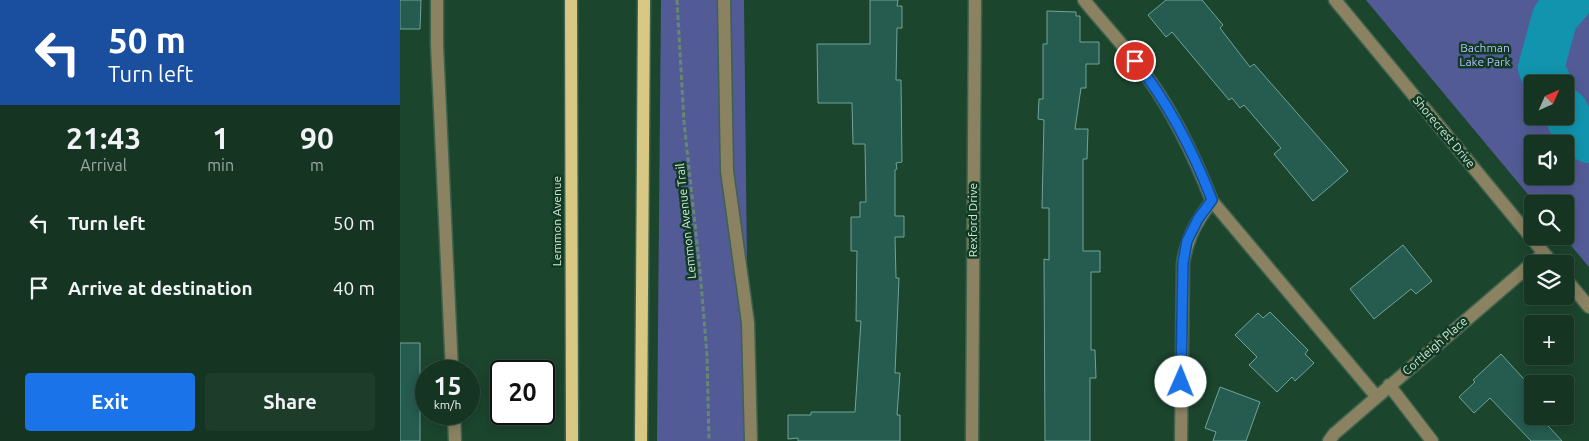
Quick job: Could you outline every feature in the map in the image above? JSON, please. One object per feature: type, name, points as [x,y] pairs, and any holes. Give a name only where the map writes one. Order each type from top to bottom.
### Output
[{"type":"main road","name":"Lemmon Avenue","points":[[571,0],[572,441]]},
{"type":"main road","points":[[641,441],[644,0]]},
{"type":"street","points":[[437,0],[437,55],[451,360]]},
{"type":"street","points":[[724,0],[727,171],[748,323],[751,441]]},
{"type":"street","name":"Rexford Drive","points":[[972,441],[975,0]]},
{"type":"street","points":[[1084,0],[1162,98],[1201,171],[1212,200],[1376,396]]},
{"type":"street","name":"Shorecrest Drive","points":[[1335,0],[1544,253]]},
{"type":"street","points":[[1181,441],[1183,263],[1187,241],[1198,219],[1212,200]]},
{"type":"street","name":"Cortleigh Place","points":[[1329,441],[1334,434],[1376,396],[1544,253]]},
{"type":"street","points":[[1574,289],[1589,307]]},
{"type":"street","points":[[1389,385],[1432,441]]},
{"type":"street","points":[[454,425],[455,441]]},
{"type":"path","name":"Lemmon Avenue Trail","points":[[677,0],[684,122],[707,355],[709,441]]},
{"type":"green space","points":[[661,0],[744,0],[749,441],[657,441]]},
{"type":"green space","name":"Bachman Lake Park","points":[[1366,0],[1589,0],[1589,267],[1571,245],[1574,245],[1574,195],[1528,195]]},
{"type":"building","points":[[400,0],[421,0],[420,29],[400,29]]},
{"type":"building","points":[[870,0],[898,0],[897,6],[902,6],[902,28],[897,28],[896,80],[901,80],[902,162],[896,163],[897,169],[895,170],[895,216],[904,216],[904,237],[895,237],[896,278],[899,278],[895,373],[900,373],[897,415],[900,415],[900,441],[798,441],[798,438],[788,439],[788,415],[811,415],[811,412],[855,412],[861,321],[856,321],[857,251],[851,251],[851,217],[860,217],[860,202],[866,202],[865,144],[853,144],[852,103],[818,103],[817,44],[870,44]]},
{"type":"building","points":[[1166,0],[1202,0],[1223,25],[1220,28],[1250,67],[1254,64],[1348,171],[1313,201],[1274,154],[1281,148],[1244,105],[1240,108],[1232,98],[1229,100],[1172,32],[1166,37],[1148,15]]},
{"type":"building","points":[[1047,11],[1076,12],[1076,16],[1080,16],[1080,42],[1099,42],[1099,64],[1086,64],[1086,88],[1081,88],[1075,129],[1088,129],[1087,159],[1083,159],[1083,251],[1100,251],[1100,272],[1091,272],[1091,350],[1095,350],[1096,378],[1090,378],[1090,441],[1045,441],[1044,259],[1049,260],[1049,208],[1042,208],[1044,120],[1038,119],[1039,99],[1043,99],[1043,44],[1047,44]]},
{"type":"building","points":[[1403,245],[1432,281],[1416,294],[1411,289],[1374,319],[1350,289]]},
{"type":"building","points":[[1270,312],[1308,350],[1305,354],[1314,363],[1295,381],[1292,377],[1277,392],[1249,365],[1257,357],[1235,335],[1258,313],[1263,318]]},
{"type":"building","points":[[400,343],[420,343],[420,360],[415,360],[415,425],[420,425],[420,441],[400,441]]},
{"type":"building","points":[[1501,354],[1524,379],[1524,425],[1547,425],[1562,441],[1531,441],[1490,398],[1474,413],[1459,397],[1475,382],[1473,380]]},
{"type":"building","points":[[1220,387],[1260,402],[1246,441],[1213,441],[1216,432],[1205,428]]},
{"type":"waterway","points":[[1544,75],[1541,68],[1555,17],[1570,0]]},
{"type":"waterway","points":[[1573,125],[1576,131],[1589,140]]},
{"type":"route","points":[[1135,61],[1162,98],[1201,171],[1212,200],[1198,219],[1187,241],[1183,263],[1181,382]]}]
